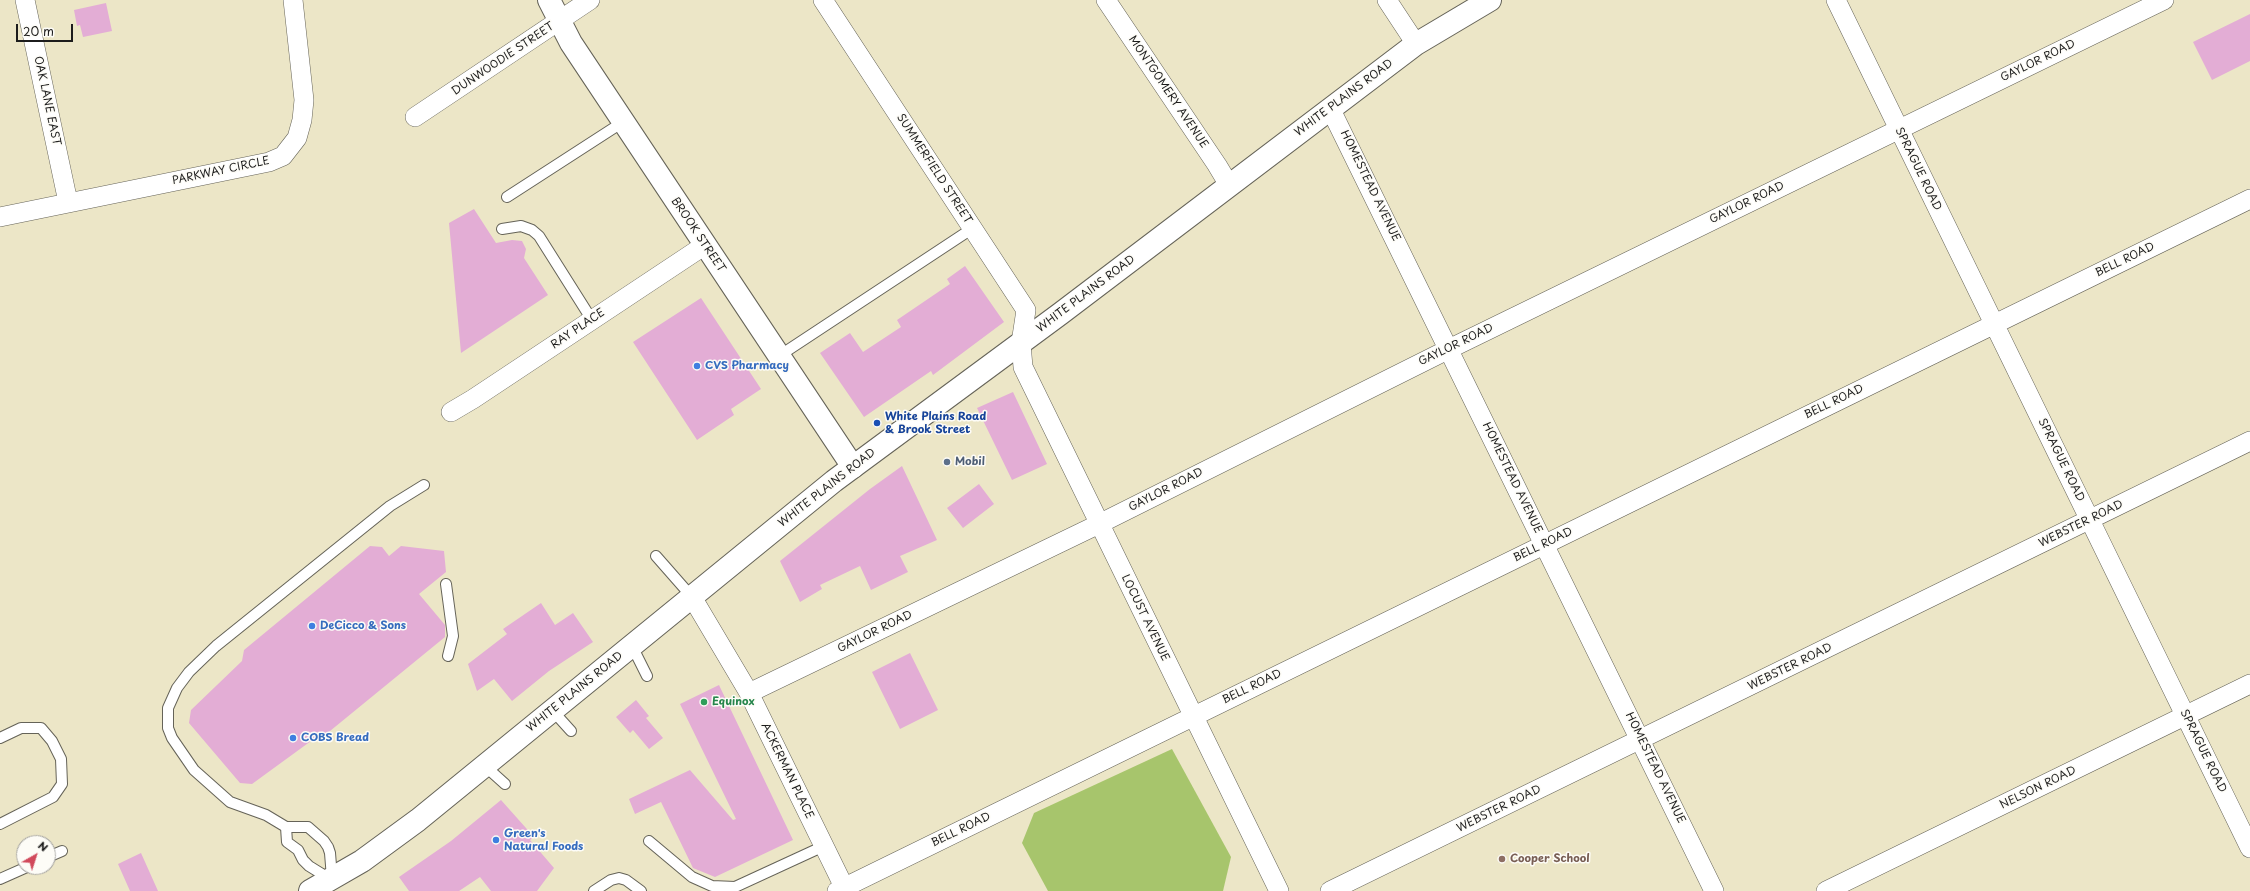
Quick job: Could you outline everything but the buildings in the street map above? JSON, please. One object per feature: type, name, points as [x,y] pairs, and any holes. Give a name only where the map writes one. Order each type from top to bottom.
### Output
[{"type":"main road","name":"BROOK STREET","points":[[549,0],[558,21],[623,122],[853,467]]},
{"type":"main road","name":"WHITE PLAINS ROAD","points":[[310,891],[334,886],[485,766],[769,533],[853,467],[1021,343],[1416,44],[1490,0]]},
{"type":"street","name":"OAK LANE EAST","points":[[26,0],[68,202]]},
{"type":"street","name":"PARKWAY CIRCLE","points":[[0,216],[269,162],[282,156],[297,138],[302,120],[304,100],[293,0]]},
{"type":"street","name":"DUNWOODIE STREET","points":[[415,117],[590,0]]},
{"type":"street","name":"SUMMERFIELD STREET","points":[[822,0],[1026,310],[1021,343]]},
{"type":"street","name":"MONTGOMERY AVENUE","points":[[1106,0],[1217,164],[1229,185]]},
{"type":"street","points":[[1387,0],[1416,44]]},
{"type":"street","name":"SPRAGUE ROAD","points":[[1836,0],[1898,130],[2250,848]]},
{"type":"street","name":"GAYLOR ROAD","points":[[749,693],[1099,524],[1449,348],[2164,0]]},
{"type":"street","name":"HOMESTEAD AVENUE","points":[[1330,108],[1714,891]]},
{"type":"street","name":"BELL ROAD","points":[[842,890],[1193,715],[2250,199]]},
{"type":"street","name":"RAY PLACE","points":[[450,412],[473,400],[705,245]]},
{"type":"street","name":"LOCUST AVENUE","points":[[1021,343],[1022,367],[1279,891]]},
{"type":"street","name":"WEBSTER ROAD","points":[[1330,891],[2250,441]]},
{"type":"street","name":"ACKERMAN PLACE","points":[[692,597],[749,693],[824,846],[842,890]]},
{"type":"street","name":"NELSON ROAD","points":[[1826,891],[2250,684]]},
{"type":"lane","points":[[507,197],[623,122]]},
{"type":"lane","points":[[502,229],[522,226],[532,230],[539,236],[592,320]]},
{"type":"lane","points":[[779,356],[973,228]]},
{"type":"lane","points":[[334,886],[330,852],[324,841],[308,827],[286,827],[266,815],[230,802],[194,770],[172,738],[168,728],[168,708],[177,688],[189,672],[216,646],[390,506],[424,485]]},
{"type":"lane","name":"ACKERMAN PLACE","points":[[656,556],[692,597]]},
{"type":"lane","points":[[446,584],[453,636],[448,656]]},
{"type":"lane","points":[[632,646],[647,676]]},
{"type":"lane","points":[[552,710],[571,731]]},
{"type":"lane","points":[[0,738],[21,728],[41,728],[52,740],[61,760],[62,784],[53,797],[0,824]]},
{"type":"lane","points":[[485,766],[505,784]]},
{"type":"lane","points":[[286,827],[287,842],[298,850],[303,860],[309,866],[334,886]]},
{"type":"lane","points":[[649,841],[692,877],[712,886],[734,887],[824,846]]},
{"type":"lane","points":[[56,854],[62,851]]},
{"type":"lane","points":[[0,879],[16,872]]},
{"type":"lane","points":[[594,891],[611,880],[618,878],[626,880],[641,891]]},
{"type":"green space","points":[[1172,749],[1231,857],[1223,891],[1048,891],[1022,843],[1034,813]]},
{"type":"place","name":"CVS Pharmacy","points":[[697,366]]},
{"type":"place","name":"White Plains Road & Brook Street","points":[[877,423]]},
{"type":"place","name":"Mobil","points":[[947,462]]},
{"type":"place","name":"DeCicco & Sons","points":[[312,626]]},
{"type":"place","name":"Equinox","points":[[704,702]]},
{"type":"place","name":"COBS Bread","points":[[293,738]]},
{"type":"place","name":"Green's Natural Foods","points":[[496,840]]},
{"type":"place","name":"Cooper School","points":[[1502,859]]}]
